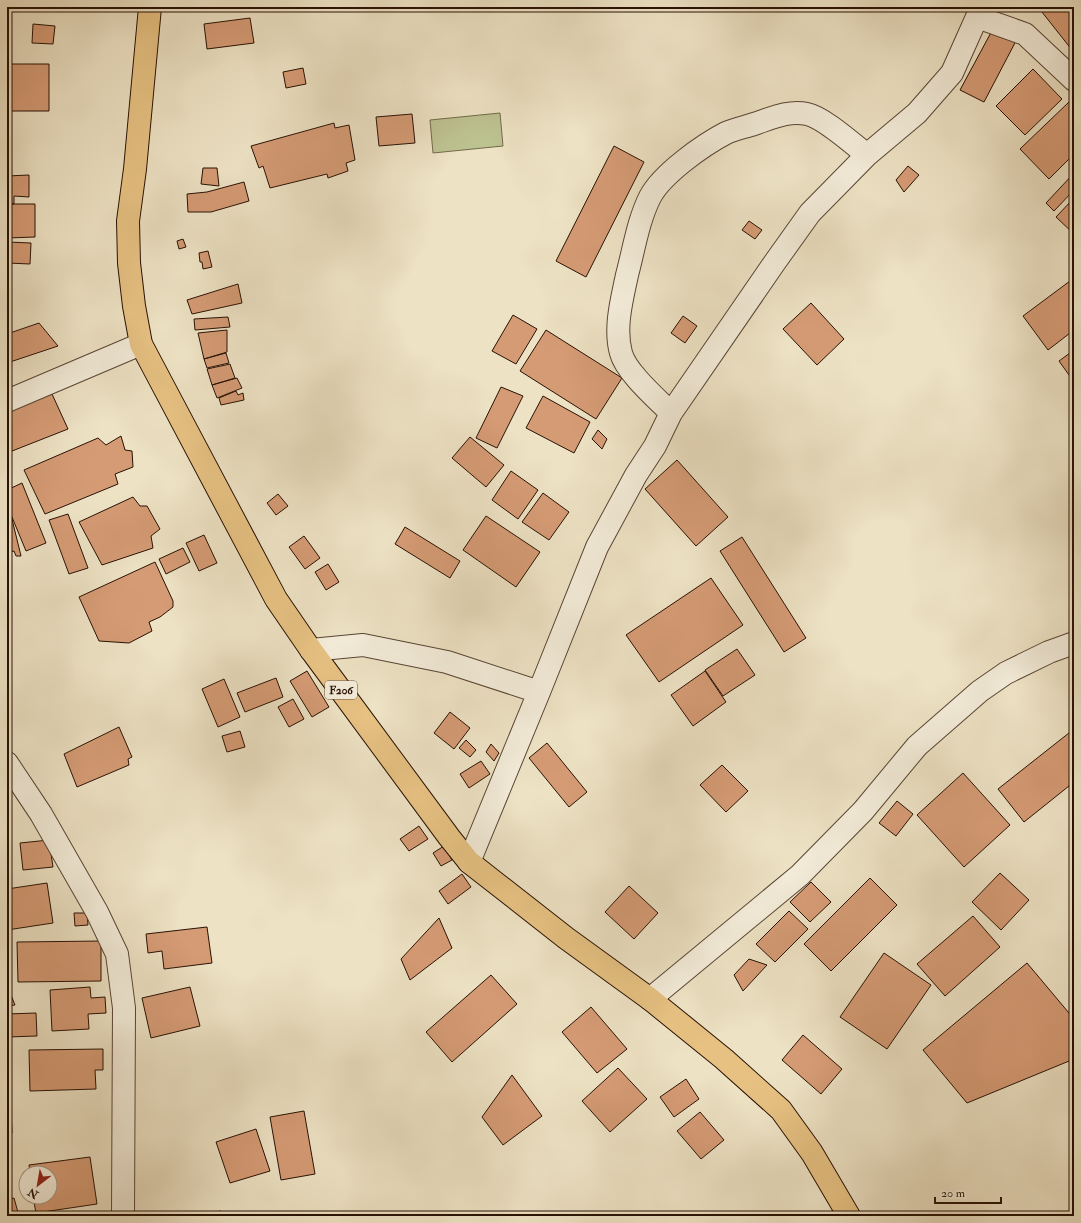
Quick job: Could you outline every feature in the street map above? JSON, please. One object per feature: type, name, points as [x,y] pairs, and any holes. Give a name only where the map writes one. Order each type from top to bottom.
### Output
[{"type":"main road","name":"F206","points":[[150,7],[135,169],[128,221],[129,263],[134,306],[141,344],[276,599],[311,650],[448,837],[469,862],[566,938],[650,999],[724,1059],[782,1110],[812,1153],[849,1216]]},
{"type":"street","points":[[469,862],[597,548],[636,475],[655,446],[671,413],[810,213],[867,155],[917,113],[952,74],[979,12],[1025,34],[1074,80]]},
{"type":"street","points":[[671,413],[632,373],[621,354],[618,330],[623,294],[637,235],[643,213],[651,195],[668,175],[694,152],[726,133],[789,113],[808,114],[824,122],[867,155]]},
{"type":"street","points":[[7,401],[141,344]]},
{"type":"street","points":[[650,999],[800,875],[863,811],[917,746],[980,691],[1006,673],[1049,652],[1074,643]]},
{"type":"street","points":[[311,650],[363,645],[448,662],[539,692]]},
{"type":"street","points":[[7,763],[42,814],[98,912],[117,954],[124,1008],[123,1216]]},
{"type":"green space","points":[[500,113],[503,146],[433,153],[430,120]]},
{"type":"building","points":[[1038,7],[1071,7],[1074,11],[1074,49],[1072,50]]},
{"type":"building","points":[[250,18],[254,43],[207,49],[204,24]]},
{"type":"building","points":[[33,24],[55,26],[53,44],[32,43]]},
{"type":"building","points":[[994,27],[1017,39],[984,102],[960,90]]},
{"type":"building","points":[[7,64],[49,64],[49,111],[7,111]]},
{"type":"building","points":[[303,68],[306,84],[286,88],[283,72]]},
{"type":"building","points":[[1033,69],[1062,99],[1025,135],[996,106]]},
{"type":"building","points":[[1070,101],[1074,106],[1074,154],[1049,179],[1020,149]]},
{"type":"building","points":[[412,114],[415,143],[379,146],[376,117]]},
{"type":"building","points":[[334,123],[335,128],[349,125],[355,160],[346,163],[348,171],[328,178],[327,174],[270,188],[263,166],[259,168],[251,146]]},
{"type":"building","points":[[614,146],[644,162],[586,277],[556,261]]},
{"type":"building","points":[[908,166],[919,175],[904,192],[896,180]]},
{"type":"building","points":[[203,168],[217,168],[219,186],[201,184]]},
{"type":"building","points":[[1074,173],[1074,190],[1054,211],[1046,203]]},
{"type":"building","points":[[29,175],[29,197],[14,196],[14,204],[7,203],[7,176]]},
{"type":"building","points":[[244,182],[249,201],[211,212],[188,212],[187,194],[207,192]]},
{"type":"building","points":[[1074,198],[1074,234],[1056,217]]},
{"type":"building","points":[[7,204],[35,204],[35,237],[7,238]]},
{"type":"building","points":[[749,221],[762,230],[755,239],[742,230]]},
{"type":"building","points":[[183,239],[186,247],[179,249],[177,241]]},
{"type":"building","points":[[7,242],[31,243],[30,264],[7,263]]},
{"type":"building","points":[[208,251],[212,267],[203,269],[202,262],[200,262],[199,253]]},
{"type":"building","points":[[1074,278],[1074,330],[1048,350],[1023,316]]},
{"type":"building","points":[[238,284],[242,303],[192,314],[187,300]]},
{"type":"building","points":[[811,303],[844,339],[817,365],[783,329]]},
{"type":"building","points":[[513,315],[537,329],[516,364],[492,351]]},
{"type":"building","points":[[683,316],[697,326],[685,343],[671,333]]},
{"type":"building","points":[[228,317],[230,327],[195,330],[194,319]]},
{"type":"building","points":[[39,323],[58,346],[7,363],[7,334]]},
{"type":"building","points":[[227,330],[227,352],[204,359],[198,333]]},
{"type":"building","points":[[546,330],[622,378],[596,419],[520,371]]},
{"type":"building","points":[[1074,350],[1074,382],[1059,361]]},
{"type":"building","points":[[226,353],[229,363],[207,368],[204,359]]},
{"type":"building","points":[[230,364],[235,378],[212,385],[207,369]]},
{"type":"building","points":[[237,378],[242,388],[217,398],[212,385]]},
{"type":"building","points":[[501,387],[523,396],[497,448],[476,438]]},
{"type":"building","points":[[236,391],[238,395],[243,393],[244,400],[221,405],[219,398]]},
{"type":"building","points":[[52,394],[68,429],[7,453],[7,411]]},
{"type":"building","points":[[543,396],[590,422],[574,453],[526,428]]},
{"type":"building","points":[[598,430],[607,439],[602,449],[592,439]]},
{"type":"building","points":[[121,436],[125,450],[132,451],[133,467],[115,474],[118,484],[45,514],[24,470],[98,438],[106,445]]},
{"type":"building","points":[[470,437],[504,465],[486,487],[452,458]]},
{"type":"building","points":[[677,460],[728,517],[696,546],[645,489]]},
{"type":"building","points":[[511,471],[538,490],[518,519],[492,500]]},
{"type":"building","points":[[22,483],[46,543],[26,551],[7,505],[7,490]]},
{"type":"building","points":[[543,493],[569,512],[549,540],[522,522]]},
{"type":"building","points":[[278,494],[288,506],[276,515],[267,503]]},
{"type":"building","points":[[133,497],[140,506],[147,506],[160,529],[151,536],[153,548],[102,565],[79,522]]},
{"type":"building","points":[[10,511],[21,556],[16,556],[14,551],[7,553],[7,512]]},
{"type":"building","points":[[68,514],[88,568],[69,574],[49,520]]},
{"type":"building","points":[[486,516],[540,552],[516,587],[463,550]]},
{"type":"building","points":[[405,527],[460,561],[450,578],[395,544]]},
{"type":"building","points":[[204,535],[217,563],[199,571],[186,543]]},
{"type":"building","points":[[304,536],[320,558],[305,569],[289,547]]},
{"type":"building","points":[[742,537],[806,638],[784,652],[720,551]]},
{"type":"building","points":[[183,548],[190,562],[166,574],[159,559]]},
{"type":"building","points":[[155,562],[173,601],[173,607],[160,617],[149,622],[152,631],[129,643],[99,641],[79,597]]},
{"type":"building","points":[[328,564],[339,582],[326,590],[315,572]]},
{"type":"building","points":[[711,578],[743,625],[659,682],[626,635]]},
{"type":"building","points":[[737,649],[755,675],[723,696],[705,670]]},
{"type":"building","points":[[307,671],[329,707],[312,717],[290,681]]},
{"type":"building","points":[[705,671],[726,702],[693,726],[671,695]]},
{"type":"building","points":[[276,678],[283,697],[245,712],[237,693]]},
{"type":"building","points":[[224,679],[240,717],[218,727],[202,689]]},
{"type":"building","points":[[293,699],[304,719],[289,727],[278,707]]},
{"type":"building","points":[[450,712],[470,728],[454,749],[434,733]]},
{"type":"building","points":[[119,727],[132,757],[128,759],[129,765],[77,787],[64,754]]},
{"type":"building","points":[[1074,729],[1074,782],[1024,822],[998,789]]},
{"type":"building","points":[[240,731],[245,747],[227,752],[222,736]]},
{"type":"building","points":[[466,740],[476,750],[470,757],[459,748]]},
{"type":"building","points":[[547,743],[587,792],[569,807],[529,758]]},
{"type":"building","points":[[491,744],[499,753],[494,761],[486,752]]},
{"type":"building","points":[[481,761],[490,774],[469,788],[460,774]]},
{"type":"building","points":[[722,765],[748,791],[726,812],[700,785]]},
{"type":"building","points":[[963,773],[1010,825],[964,867],[917,815]]},
{"type":"building","points":[[897,801],[913,814],[896,836],[879,823]]},
{"type":"building","points":[[419,826],[428,839],[409,851],[400,839]]},
{"type":"building","points":[[49,840],[53,867],[23,870],[20,843]]},
{"type":"building","points":[[444,846],[452,860],[441,866],[433,853]]},
{"type":"building","points":[[7,848],[9,874],[7,874]]},
{"type":"building","points":[[1000,873],[1029,900],[1001,930],[972,902]]},
{"type":"building","points":[[462,874],[471,887],[448,904],[439,891]]},
{"type":"building","points":[[870,878],[897,905],[831,971],[804,944]]},
{"type":"building","points":[[811,882],[831,902],[810,922],[790,902]]},
{"type":"building","points":[[47,883],[53,923],[7,930],[7,889]]},
{"type":"building","points":[[629,886],[658,913],[634,939],[605,912]]},
{"type":"building","points":[[789,911],[808,929],[775,962],[756,944]]},
{"type":"building","points":[[74,913],[87,913],[88,925],[75,926]]},
{"type":"building","points":[[973,916],[1000,947],[945,996],[917,964]]},
{"type":"building","points":[[439,918],[452,948],[410,980],[401,959]]},
{"type":"building","points":[[207,927],[212,963],[164,969],[162,951],[148,953],[146,934]]},
{"type":"building","points":[[101,941],[101,981],[18,982],[17,942]]},
{"type":"building","points":[[884,953],[931,985],[887,1049],[840,1017]]},
{"type":"building","points":[[749,959],[767,965],[743,991],[734,975]]},
{"type":"building","points":[[1027,963],[1074,1019],[1074,1059],[967,1103],[923,1050]]},
{"type":"building","points":[[491,975],[517,1004],[452,1062],[426,1032]]},
{"type":"building","points":[[90,987],[91,998],[105,997],[106,1013],[88,1014],[89,1029],[52,1031],[50,990]]},
{"type":"building","points":[[190,987],[200,1026],[151,1038],[142,998]]},
{"type":"building","points":[[7,990],[9,990],[15,1005],[7,1006]]},
{"type":"building","points":[[591,1007],[627,1049],[597,1073],[562,1032]]},
{"type":"building","points":[[36,1013],[37,1036],[7,1037],[7,1014]]},
{"type":"building","points":[[803,1035],[842,1069],[821,1094],[782,1060]]},
{"type":"building","points":[[103,1049],[103,1070],[95,1070],[96,1089],[30,1091],[29,1050]]},
{"type":"building","points":[[618,1068],[647,1099],[610,1132],[582,1101]]},
{"type":"building","points":[[512,1075],[542,1116],[503,1145],[482,1117]]},
{"type":"building","points":[[686,1079],[699,1099],[674,1117],[660,1097]]},
{"type":"building","points":[[7,1107],[11,1107],[12,1133],[7,1133]]},
{"type":"building","points":[[304,1111],[315,1174],[281,1180],[270,1117]]},
{"type":"building","points":[[700,1112],[724,1140],[701,1159],[677,1131]]},
{"type":"building","points":[[256,1129],[270,1171],[230,1183],[216,1142]]},
{"type":"building","points":[[90,1157],[97,1204],[36,1213],[34,1205],[58,1205],[58,1165],[29,1165]]},
{"type":"building","points":[[14,1198],[19,1216],[7,1216],[7,1200]]},
{"type":"building","points":[[221,1211],[222,1216],[191,1216]]}]
